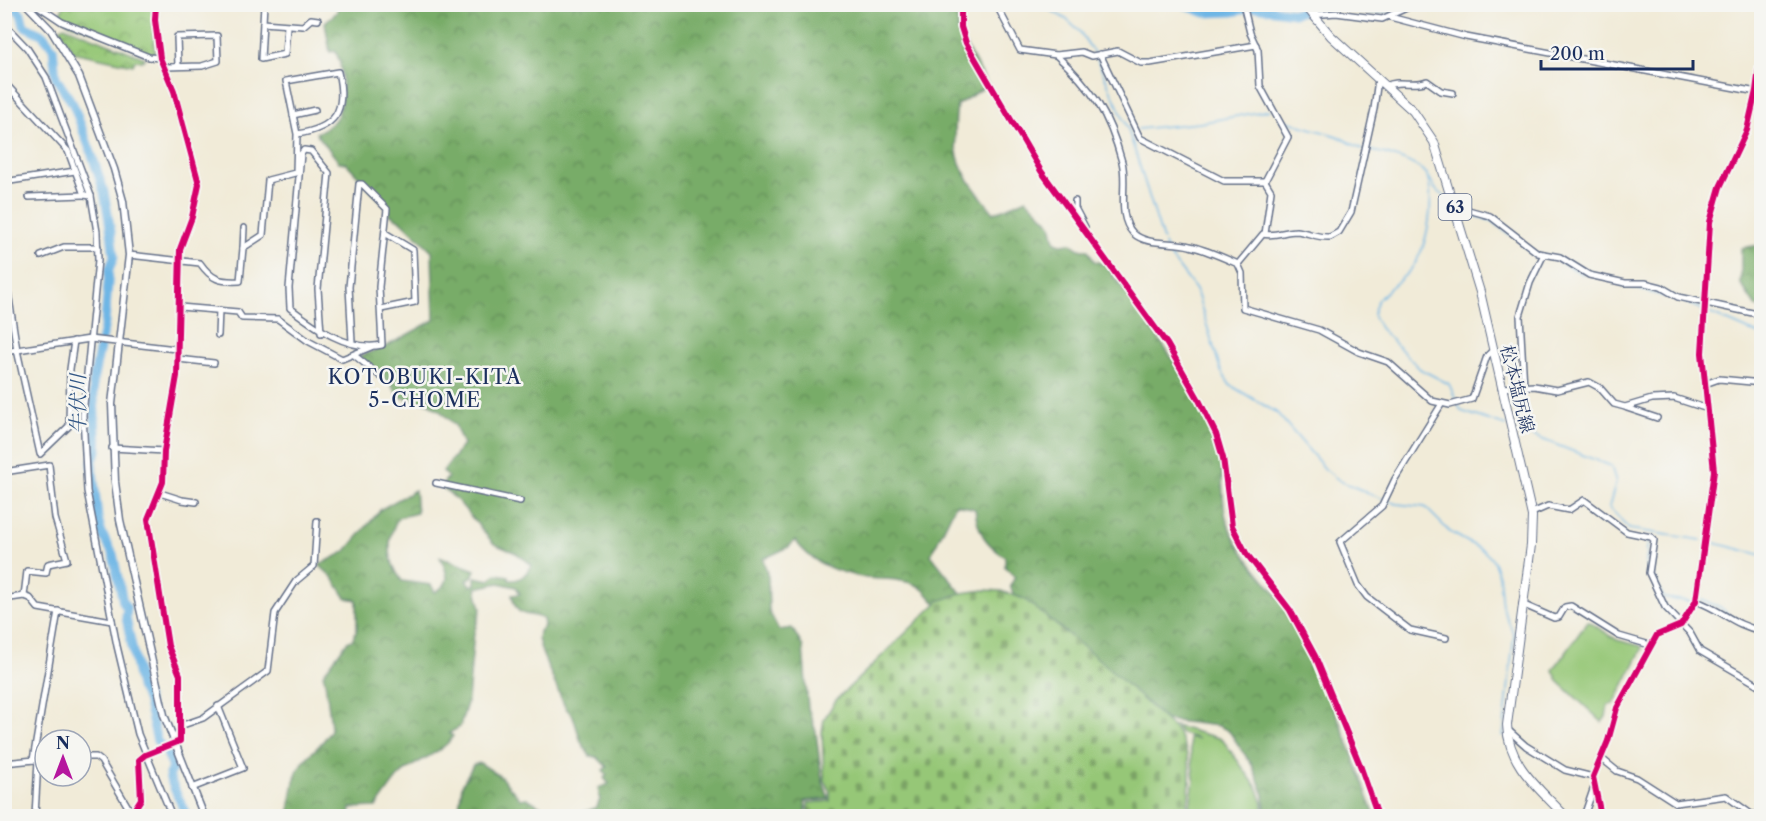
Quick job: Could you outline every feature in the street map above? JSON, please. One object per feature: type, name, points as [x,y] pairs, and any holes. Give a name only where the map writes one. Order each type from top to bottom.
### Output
[{"type":"main road","name":"松本塩尻線","points":[[1309,10],[1331,36],[1413,111],[1428,130],[1454,206],[1480,292],[1492,351],[1532,513],[1531,545],[1507,729],[1512,756],[1564,816]]},
{"type":"street","points":[[26,4],[51,30],[79,76],[114,169],[126,220],[129,255],[116,343],[113,393],[112,448],[120,520],[154,676],[172,746],[204,816]]},
{"type":"street","points":[[35,4],[62,22],[149,57],[160,58]]},
{"type":"street","points":[[93,757],[101,761],[131,814],[141,799],[139,760],[147,754],[180,741],[180,675],[168,646],[148,530],[150,511],[160,492],[178,359],[176,349],[180,307],[178,262],[180,249],[197,201],[199,184],[166,67],[160,58],[155,20],[156,4]]},
{"type":"street","points":[[264,4],[261,59],[285,54],[287,26]]},
{"type":"street","points":[[961,4],[961,27],[966,43],[1041,171],[1174,355],[1200,400],[1216,434],[1223,458],[1232,526],[1251,560],[1290,610],[1315,656],[1360,765],[1378,816]]},
{"type":"street","points":[[996,4],[1020,50],[1056,55],[1082,52],[1092,56],[1118,51],[1141,63],[1150,63],[1256,45]]},
{"type":"street","points":[[1309,10],[1373,19],[1390,17],[1415,4]]},
{"type":"street","points":[[1243,8],[1256,45],[1260,86],[1287,137],[1265,181]]},
{"type":"street","points":[[1390,17],[1466,37],[1759,92]]},
{"type":"street","points":[[263,23],[303,26],[311,18],[318,20]]},
{"type":"street","points":[[51,30],[62,22]]},
{"type":"street","points":[[4,24],[27,48],[46,77],[88,195],[98,247],[83,415],[85,472],[112,621],[147,754],[172,816]]},
{"type":"street","points":[[166,67],[202,66],[218,61],[217,36],[177,37],[178,66]]},
{"type":"street","points":[[1601,816],[1593,777],[1617,708],[1650,645],[1661,631],[1681,625],[1696,601],[1714,471],[1702,353],[1708,236],[1714,201],[1747,130],[1759,92],[1761,46]]},
{"type":"street","points":[[1100,54],[1140,138],[1224,181],[1265,181]]},
{"type":"street","points":[[1056,55],[1084,80],[1101,105],[1123,164],[1124,214],[1133,233],[1149,240],[1190,246],[1238,264],[1242,273],[1243,308],[1319,330],[1359,352],[1388,362],[1428,397],[1441,405],[1457,403],[1476,396],[1487,356],[1492,351]]},
{"type":"street","points":[[297,134],[317,131],[332,122],[340,105],[338,72],[286,81],[297,134],[298,173]]},
{"type":"street","points":[[1265,234],[1269,237],[1295,231],[1330,237],[1343,227],[1355,198],[1378,78]]},
{"type":"street","points":[[1386,86],[1407,83],[1419,85],[1427,81],[1435,88],[1453,93]]},
{"type":"street","points":[[4,82],[69,151],[75,171],[88,195]]},
{"type":"street","points":[[293,115],[315,110]]},
{"type":"street","points":[[321,333],[318,289],[330,173],[311,150],[304,150],[301,154],[298,173],[289,288],[290,308],[321,333],[371,347]]},
{"type":"street","points":[[4,182],[75,171]]},
{"type":"street","points":[[243,248],[263,235],[268,180],[298,173]]},
{"type":"street","points":[[1238,264],[1265,234],[1271,191],[1265,181]]},
{"type":"street","points":[[180,307],[238,312],[242,318],[278,319],[308,341],[342,359],[382,345],[379,287],[387,209],[362,184],[358,183],[349,287],[352,342]]},
{"type":"street","points":[[29,197],[88,195]]},
{"type":"street","points":[[1075,201],[1075,208],[1085,231]]},
{"type":"street","points":[[1454,206],[1490,216],[1538,253],[1560,257],[1589,275],[1625,283],[1645,283],[1661,287],[1678,297],[1761,315]]},
{"type":"street","points":[[129,255],[200,264],[209,276],[220,282],[240,280],[244,228]]},
{"type":"street","points":[[381,309],[415,302],[413,250],[385,233]]},
{"type":"street","points":[[41,256],[64,247],[98,247]]},
{"type":"street","points":[[1524,387],[1521,316],[1530,283],[1544,254]]},
{"type":"street","points":[[4,266],[17,350],[40,454],[69,426],[70,369],[74,341]]},
{"type":"street","points":[[218,335],[219,310]]},
{"type":"street","points":[[4,352],[91,339],[176,349]]},
{"type":"street","points":[[354,355],[380,376]]},
{"type":"street","points":[[178,359],[214,363]]},
{"type":"street","points":[[1705,384],[1719,379],[1761,383]]},
{"type":"street","points":[[1501,388],[1542,386],[1557,390],[1589,382],[1600,388],[1614,405],[1657,418]]},
{"type":"street","points":[[1625,407],[1652,399],[1674,398],[1708,409]]},
{"type":"street","points":[[1441,405],[1395,479],[1384,502],[1341,542],[1358,585],[1367,597],[1410,630],[1446,638]]},
{"type":"street","points":[[112,448],[164,451]]},
{"type":"street","points":[[4,472],[49,465],[56,518],[67,560],[48,564],[46,573],[27,571],[24,596]]},
{"type":"street","points":[[436,483],[520,501]]},
{"type":"street","points":[[160,492],[182,501],[196,502]]},
{"type":"street","points":[[1532,513],[1548,506],[1569,510],[1584,500],[1626,532],[1651,537],[1654,540],[1649,573],[1659,590],[1665,607],[1700,651],[1761,687]]},
{"type":"street","points":[[180,726],[203,718],[268,671],[275,613],[296,581],[314,566],[317,520]]},
{"type":"street","points":[[4,599],[24,596],[30,598],[38,608],[112,621]]},
{"type":"street","points":[[1696,601],[1716,607],[1743,627],[1761,631]]},
{"type":"street","points":[[1522,604],[1554,618],[1558,617],[1565,607],[1571,606],[1619,636],[1650,645]]},
{"type":"street","points":[[41,728],[58,611]]},
{"type":"street","points":[[192,788],[243,768],[218,706]]},
{"type":"street","points":[[1507,729],[1526,746],[1565,770],[1593,777]]},
{"type":"street","points":[[1601,758],[1617,771],[1637,778],[1676,803],[1726,796],[1751,814],[1761,816]]},
{"type":"street","points":[[4,763],[33,760]]},
{"type":"street","points":[[1584,816],[1594,787]]},
{"type":"street","points":[[35,816],[36,788]]},
{"type":"green space","points":[[958,4],[958,32],[988,85],[957,105],[955,139],[960,164],[973,187],[994,213],[1026,199],[1051,224],[1055,242],[1070,243],[1079,249],[1088,250],[1094,261],[1105,264],[1183,376],[1218,449],[1225,513],[1232,534],[1247,558],[1281,600],[1314,662],[1336,712],[1375,816],[1265,816],[1264,795],[1252,765],[1229,731],[1219,726],[1166,720],[1102,662],[1024,599],[1014,595],[1010,586],[1015,577],[1005,567],[1005,557],[984,537],[978,525],[975,509],[956,504],[931,555],[961,593],[936,603],[916,585],[898,580],[866,578],[826,566],[809,555],[795,540],[789,547],[763,559],[768,577],[769,611],[779,630],[792,628],[803,647],[808,708],[816,732],[822,779],[829,799],[805,801],[807,816],[574,816],[597,807],[600,799],[598,788],[609,784],[604,778],[607,775],[603,770],[607,767],[597,757],[590,756],[581,742],[573,716],[565,707],[538,639],[539,631],[544,626],[543,619],[520,612],[512,595],[520,594],[516,587],[499,583],[476,588],[481,609],[474,633],[468,699],[460,727],[449,733],[453,736],[449,742],[399,776],[376,807],[351,808],[350,816],[292,816],[290,805],[298,770],[331,730],[323,674],[347,642],[352,640],[357,629],[357,600],[346,598],[333,578],[319,565],[345,552],[381,509],[415,490],[417,513],[398,518],[391,534],[391,558],[402,581],[431,585],[435,592],[447,580],[440,557],[475,570],[472,577],[466,580],[471,586],[475,584],[475,577],[490,580],[496,574],[509,576],[509,580],[520,578],[532,565],[516,553],[494,544],[458,501],[441,486],[448,477],[443,471],[463,445],[455,425],[428,403],[400,397],[389,382],[359,356],[387,346],[434,320],[432,251],[401,221],[389,214],[389,209],[346,163],[339,162],[316,133],[335,120],[341,99],[340,64],[335,51],[330,52],[325,22],[337,12],[338,5]]},
{"type":"green space","points":[[64,5],[152,5],[155,54],[146,54],[115,38],[69,23],[59,15]]},
{"type":"green space","points":[[64,26],[145,58],[142,61],[135,60],[133,65],[73,52],[60,29]]},
{"type":"green space","points":[[1761,245],[1761,307],[1756,307],[1741,284],[1741,248]]},
{"type":"green space","points":[[1001,591],[1024,599],[1102,662],[1175,729],[1189,760],[1190,782],[1186,816],[809,816],[808,803],[830,801],[830,792],[824,780],[822,732],[824,719],[836,700],[939,601],[961,593]]},
{"type":"green space","points":[[1588,621],[1617,640],[1641,646],[1642,649],[1614,704],[1608,705],[1606,717],[1602,722],[1559,682],[1553,670]]},
{"type":"green space","points":[[1175,726],[1222,739],[1258,789],[1263,804],[1262,816],[1189,812],[1194,779],[1189,738],[1199,739],[1182,734]]},
{"type":"green space","points":[[480,763],[500,776],[520,799],[527,798],[557,816],[458,816],[462,785],[473,765]]},
{"type":"waterway","name":"牛伏川","points":[[12,4],[21,14],[24,26],[43,35],[53,48],[56,78],[73,104],[104,192],[114,257],[109,270],[105,323],[93,381],[97,451],[92,462],[98,518],[102,534],[113,554],[123,602],[127,609],[126,617],[140,687],[147,699],[157,741],[166,751],[173,768],[169,774],[170,779],[187,816]]},
{"type":"waterway","points":[[1040,4],[1066,19],[1080,32],[1094,53]]},
{"type":"waterway","points":[[1182,4],[1205,13],[1232,12],[1256,7],[1294,13],[1325,7]]},
{"type":"waterway","points":[[1325,7],[1376,13],[1395,9],[1405,4]]},
{"type":"waterway","points":[[1096,57],[1128,129]]},
{"type":"waterway","points":[[1138,129],[1199,123],[1270,110]]},
{"type":"waterway","points":[[1282,120],[1297,124]]},
{"type":"waterway","points":[[1299,125],[1337,136],[1362,149]]},
{"type":"waterway","points":[[1128,129],[1163,240]]},
{"type":"waterway","points":[[1368,150],[1399,158],[1427,174]]},
{"type":"waterway","points":[[1380,298],[1411,269],[1422,249],[1430,209],[1426,173]]},
{"type":"waterway","points":[[1429,178],[1436,190],[1446,197]]},
{"type":"waterway","points":[[1467,213],[1492,221],[1510,235]]},
{"type":"waterway","points":[[1519,241],[1531,253],[1536,254]]},
{"type":"waterway","points":[[1164,244],[1167,252],[1196,290],[1221,371],[1230,385],[1277,413],[1325,469],[1340,481],[1383,499]]},
{"type":"waterway","points":[[1555,259],[1583,274]]},
{"type":"waterway","points":[[1622,285],[1675,299]]},
{"type":"waterway","points":[[1378,299],[1373,314],[1380,328],[1420,369],[1449,384],[1461,411],[1506,426]]},
{"type":"waterway","points":[[1680,300],[1703,310]]},
{"type":"waterway","points":[[1707,312],[1762,336]]},
{"type":"waterway","points":[[1518,430],[1611,466],[1616,482],[1609,507],[1629,529],[1701,540]]},
{"type":"waterway","points":[[1388,500],[1397,504],[1425,507],[1450,532],[1484,551],[1493,560],[1499,576],[1502,606],[1514,635],[1503,736]]},
{"type":"waterway","points":[[1648,538],[1646,566],[1648,569]]},
{"type":"waterway","points":[[1707,541],[1762,555]]},
{"type":"waterway","points":[[1653,575],[1664,598],[1692,602]]},
{"type":"waterway","points":[[1701,600],[1720,607],[1728,614]]},
{"type":"waterway","points":[[1754,626],[1762,628]]},
{"type":"cycle path","points":[[130,816],[141,799],[139,760],[145,755],[180,741],[180,675],[168,646],[148,519],[163,482],[164,451],[177,376],[180,249],[192,217],[199,184],[174,91],[160,58],[155,20],[156,4]]},
{"type":"cycle path","points":[[961,4],[961,27],[966,43],[1041,171],[1167,344],[1199,400],[1216,434],[1223,458],[1232,526],[1246,553],[1290,610],[1315,656],[1360,765],[1378,816]]},
{"type":"cycle path","points":[[1601,816],[1593,777],[1608,741],[1617,708],[1657,635],[1681,625],[1696,601],[1714,471],[1702,353],[1710,222],[1720,187],[1747,130],[1756,91],[1762,46]]},
{"type":"district","name":"KOTOBUKI-KITA 5-CHOME","points":[[425,388]]}]
